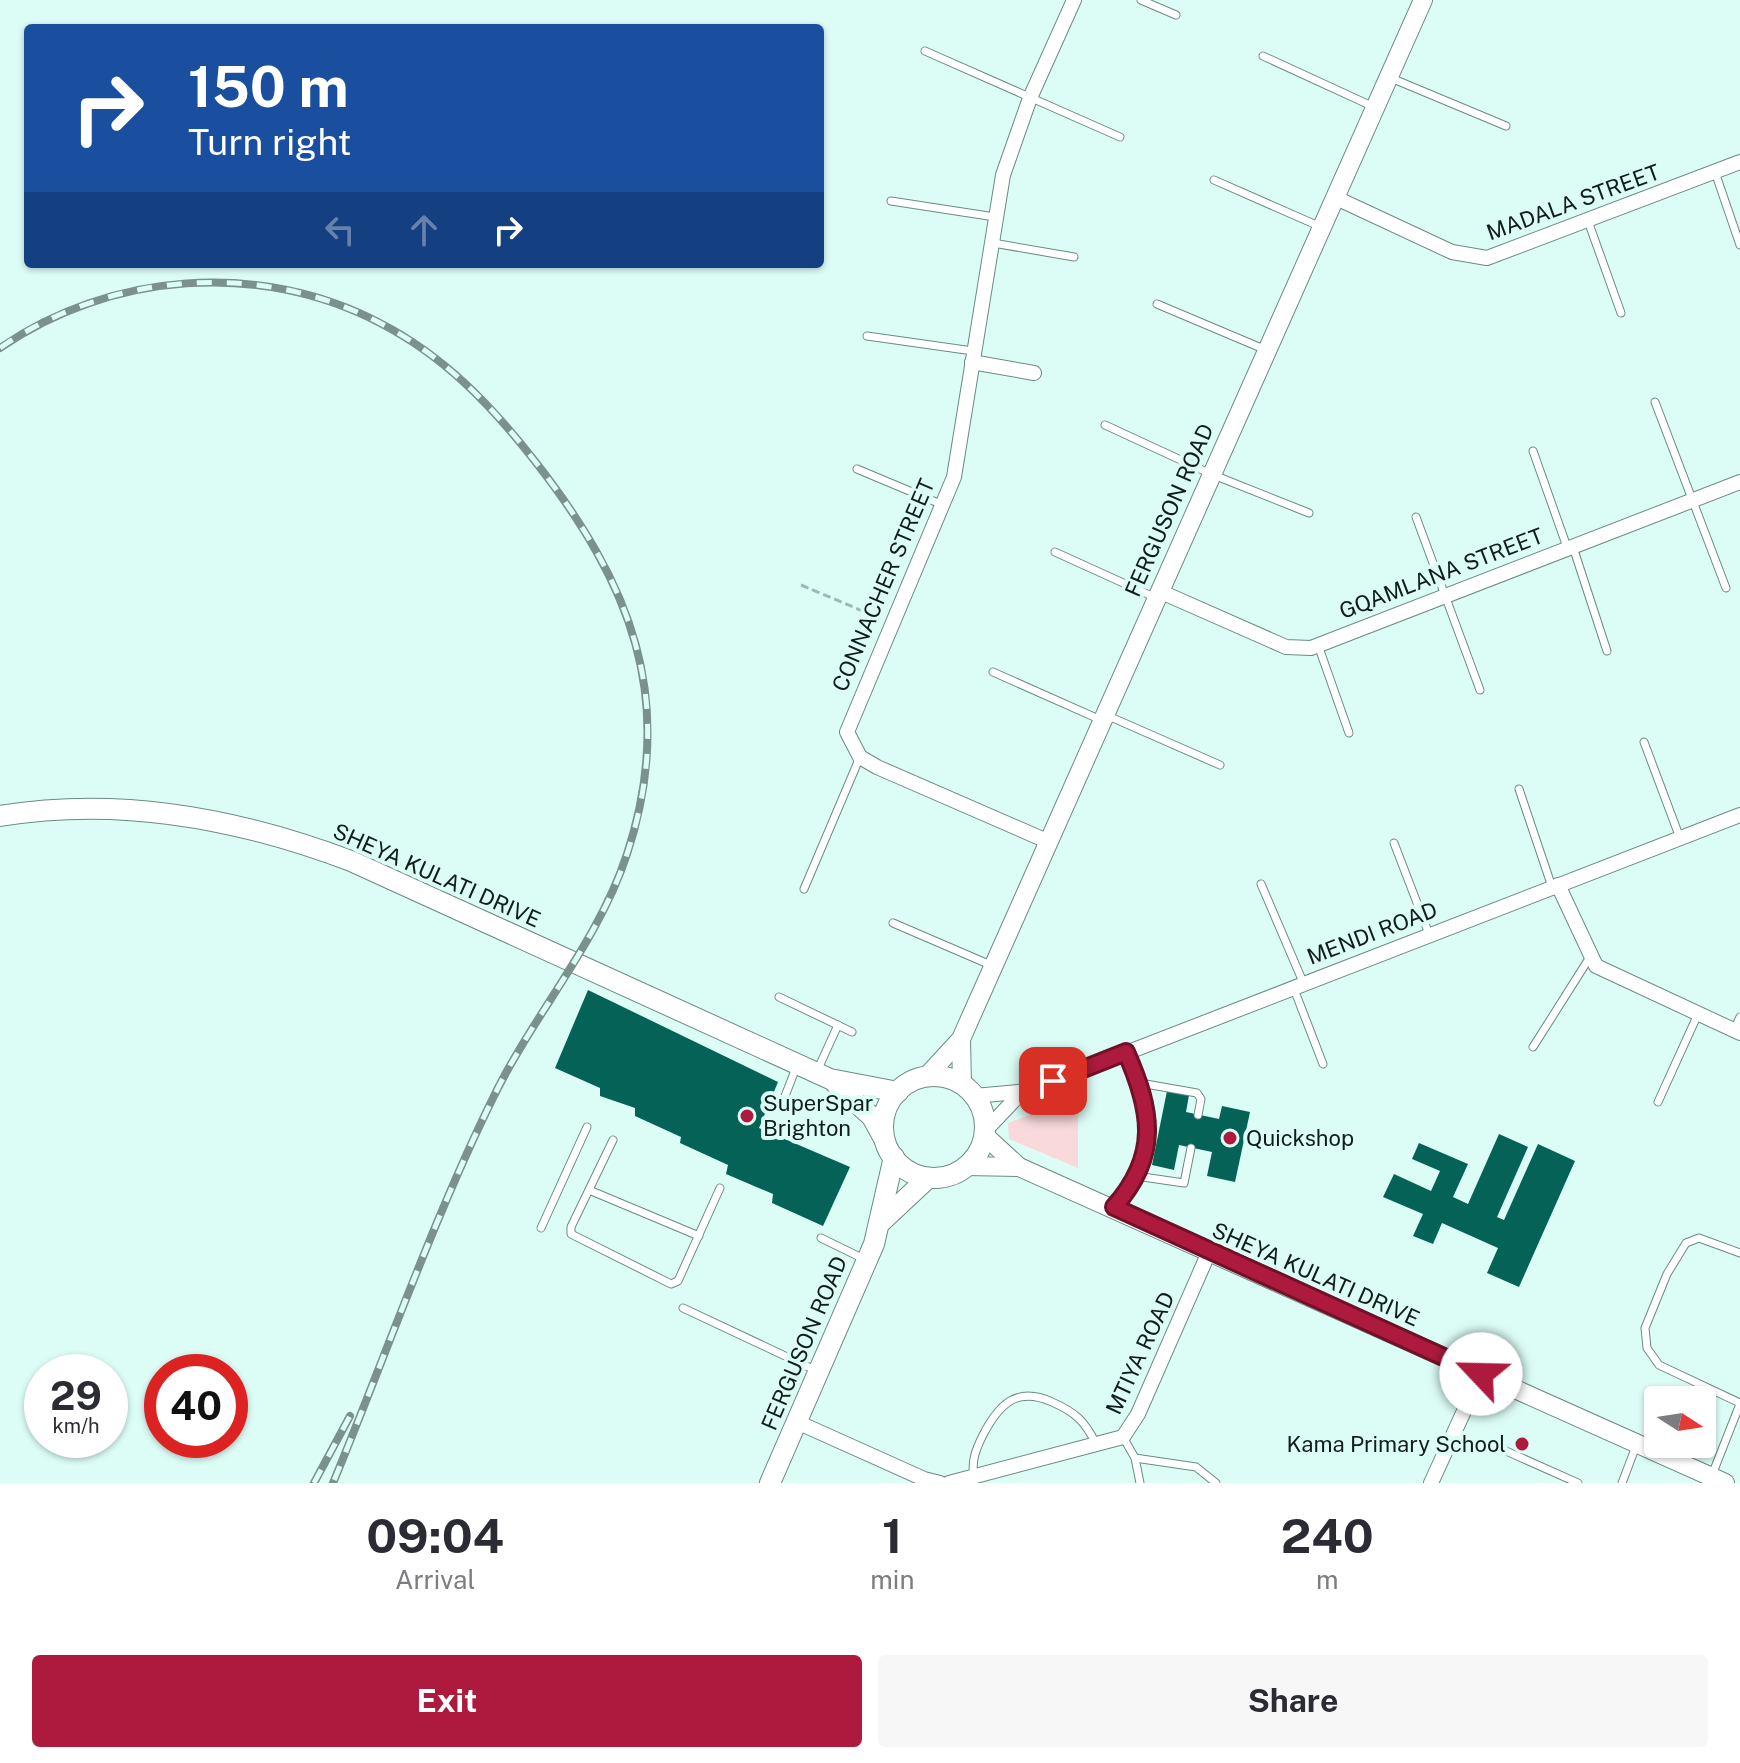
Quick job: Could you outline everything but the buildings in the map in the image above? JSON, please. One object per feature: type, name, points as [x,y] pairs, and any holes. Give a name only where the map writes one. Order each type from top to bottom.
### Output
[{"type":"main road","name":"SHEYA KULATI DRIVE","points":[[0,816],[123,809],[210,820],[292,839],[351,861],[823,1076],[872,1117],[890,1150]]},
{"type":"main road","name":"SHEYA KULATI DRIVE","points":[[823,1076],[898,1092]]},
{"type":"main road","points":[[926,1077],[944,1078],[968,1091],[984,1118],[984,1133],[976,1156],[966,1166],[946,1177],[928,1178],[910,1172],[890,1150],[885,1113],[898,1092],[926,1077]]},
{"type":"main road","name":"FERGUSON ROAD","points":[[770,1483],[881,1222],[890,1150]]},
{"type":"main road","name":"FERGUSON ROAD","points":[[881,1222],[928,1178]]},
{"type":"street","name":"CONNACHER STREET","points":[[860,757],[847,732],[954,477],[1003,175],[1030,98],[1074,0]]},
{"type":"street","name":"FERGUSON ROAD","points":[[926,1077],[961,1039],[1423,0]]},
{"type":"street","name":"MADALA STREET","points":[[1334,197],[1470,258],[1502,254],[1740,162]]},
{"type":"street","points":[[972,356],[1034,373]]},
{"type":"street","name":"GQAMLANA STREET","points":[[1158,594],[1286,647],[1311,648],[1740,482]]},
{"type":"street","points":[[860,757],[1047,841]]},
{"type":"street","name":"MENDI ROAD","points":[[968,1091],[1020,1094],[1740,815]]},
{"type":"street","points":[[1555,886],[1590,957],[1604,972],[1698,1014],[1738,1026]]},
{"type":"street","name":"FERGUSON ROAD","points":[[961,1039],[968,1091]]},
{"type":"street","name":"MENDI ROAD","points":[[984,1133],[1020,1094]]},
{"type":"street","name":"SHEYA KULATI DRIVE","points":[[984,1133],[1019,1167],[1718,1480]]},
{"type":"street","name":"SHEYA KULATI DRIVE","points":[[966,1166],[1019,1167]]},
{"type":"street","name":"MTIYA ROAD","points":[[949,1483],[1123,1437],[1138,1414],[1209,1252]]},
{"type":"street","points":[[1431,1483],[1481,1374]]},
{"type":"street","points":[[797,1422],[924,1479],[940,1483]]},
{"type":"lane","points":[[1141,0],[1176,15]]},
{"type":"lane","points":[[925,51],[1120,137]]},
{"type":"lane","points":[[1263,56],[1376,108]]},
{"type":"lane","points":[[1389,77],[1506,126]]},
{"type":"lane","points":[[1715,172],[1740,245]]},
{"type":"lane","points":[[1214,180],[1321,227]]},
{"type":"lane","points":[[891,201],[995,217]]},
{"type":"lane","points":[[1588,221],[1621,313]]},
{"type":"lane","points":[[990,243],[1074,257]]},
{"type":"lane","points":[[1157,304],[1266,350]]},
{"type":"lane","points":[[867,336],[972,356]]},
{"type":"lane","points":[[1655,402],[1726,588]]},
{"type":"lane","points":[[1105,425],[1211,474],[1309,513]]},
{"type":"lane","points":[[1533,451],[1607,651]]},
{"type":"lane","points":[[857,469],[943,505]]},
{"type":"lane","points":[[1416,517],[1480,690]]},
{"type":"lane","points":[[1055,552],[1158,594]]},
{"type":"lane","points":[[1318,645],[1349,733]]},
{"type":"lane","points":[[993,672],[1220,765]]},
{"type":"lane","points":[[1644,742],[1680,838]]},
{"type":"lane","points":[[804,889],[860,757]]},
{"type":"lane","points":[[1519,789],[1555,886]]},
{"type":"lane","points":[[1394,843],[1429,934]]},
{"type":"lane","points":[[1261,884],[1298,984],[1323,1064]]},
{"type":"lane","points":[[893,923],[993,966]]},
{"type":"lane","points":[[1533,1047],[1590,957]]},
{"type":"lane","points":[[779,997],[852,1032]]},
{"type":"lane","points":[[1658,1102],[1698,1014]]},
{"type":"lane","points":[[823,1076],[838,1025]]},
{"type":"lane","points":[[1114,1207],[1136,1176],[1148,1132],[1140,1083],[1126,1052]]},
{"type":"lane","points":[[782,1104],[798,1063]]},
{"type":"lane","points":[[1140,1083],[1193,1090],[1201,1099],[1198,1115]]},
{"type":"lane","points":[[541,1228],[587,1127]]},
{"type":"lane","points":[[613,1140],[571,1227],[571,1234],[671,1284],[678,1281],[720,1188]]},
{"type":"lane","points":[[1136,1176],[1184,1183],[1191,1148]]},
{"type":"lane","points":[[589,1190],[699,1236]]},
{"type":"lane","points":[[821,1238],[866,1260]]},
{"type":"lane","points":[[1718,1480],[1740,1403],[1659,1365],[1647,1348],[1645,1328],[1667,1274],[1686,1243],[1699,1238],[1740,1253]]},
{"type":"lane","points":[[683,1308],[819,1372]]},
{"type":"lane","points":[[974,1477],[975,1451],[988,1424],[995,1411],[1017,1396],[1043,1398],[1078,1415],[1097,1446]]},
{"type":"lane","points":[[1123,1437],[1135,1458],[1140,1483]]},
{"type":"lane","points":[[1488,1443],[1578,1483]]},
{"type":"lane","points":[[1622,1483],[1636,1444]]},
{"type":"lane","points":[[1135,1458],[1196,1467],[1216,1483]]},
{"type":"path","points":[[801,585],[892,624]]},
{"type":"shaded area","points":[[1078,1097],[1078,1168],[1009,1139],[1008,1123]]},
{"type":"railway","points":[[0,348],[43,323],[89,303],[137,290],[186,283],[236,283],[285,290],[334,303],[380,323],[445,366],[483,401],[534,460],[596,551],[619,597],[636,645],[645,693],[647,744],[642,798],[627,854],[599,918],[509,1067],[471,1145],[333,1483]]},
{"type":"railway","points":[[314,1483],[350,1416]]},
{"type":"place","name":"SuperSpar Brighton","points":[[747,1116]]},
{"type":"place","name":"Quickshop","points":[[1230,1138]]},
{"type":"place","name":"Kama Primary School","points":[[1522,1444]]},
{"type":"route","points":[[1053,1081],[1126,1052],[1143,1091],[1148,1132],[1136,1176],[1114,1207],[1481,1374]]}]
